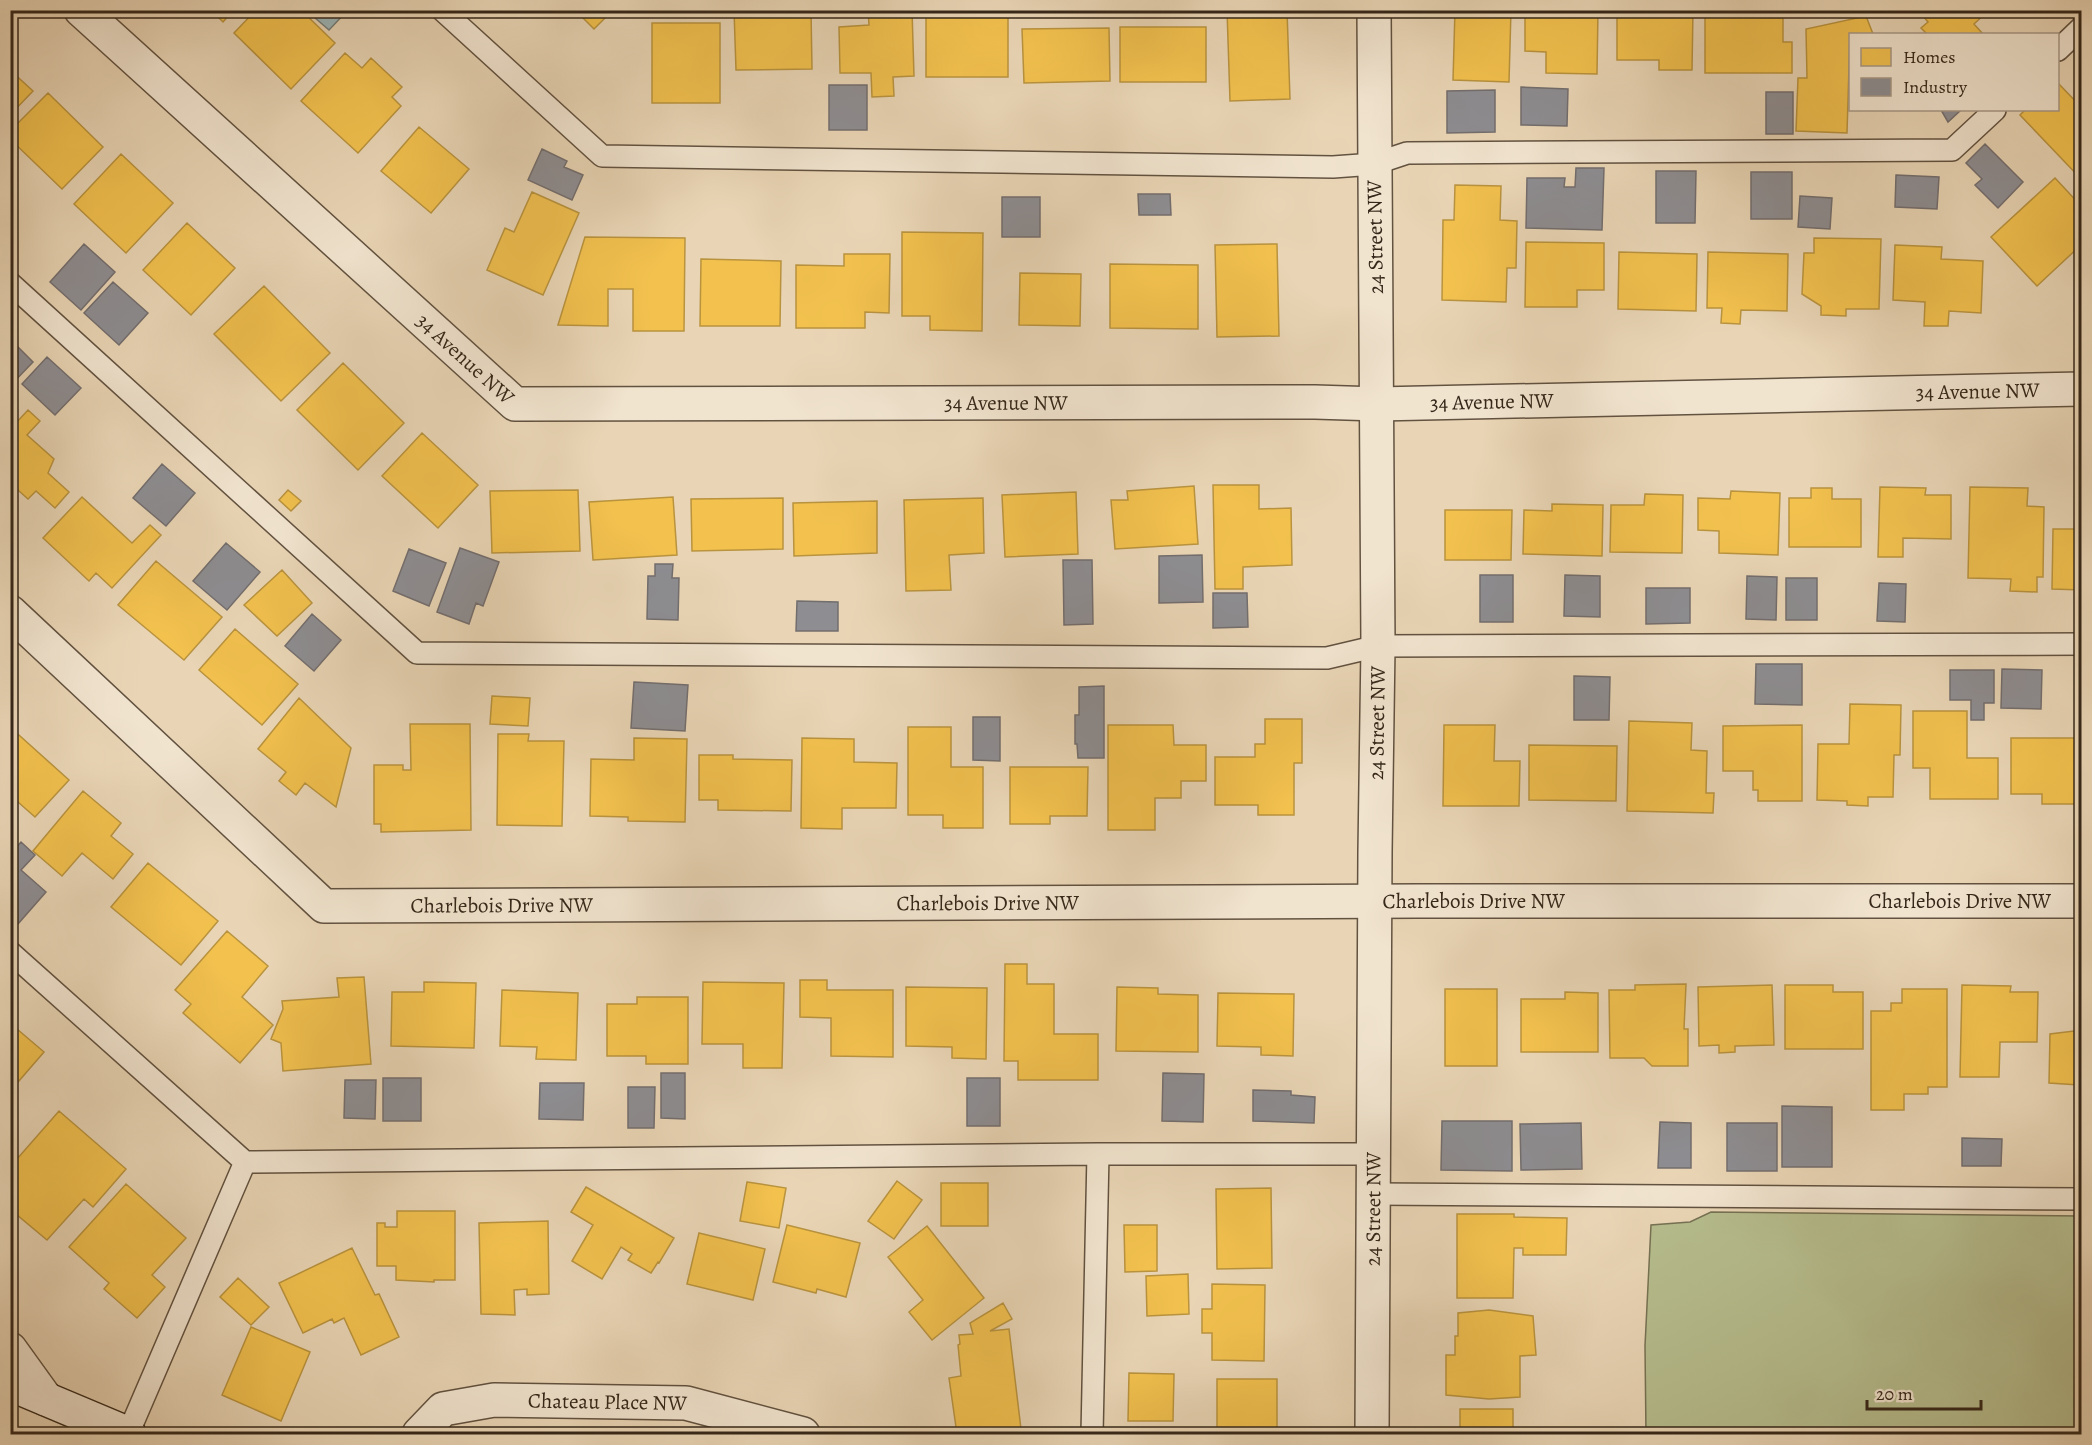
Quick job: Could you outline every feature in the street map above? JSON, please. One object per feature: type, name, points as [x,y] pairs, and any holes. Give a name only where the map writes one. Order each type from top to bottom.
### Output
[{"type":"street","name":"34 Avenue NW","points":[[81,10],[515,404],[1291,402],[1378,404],[2082,389]]},
{"type":"street","name":"24 Street NW","points":[[1372,1434],[1374,901],[1378,646],[1374,10]]},
{"type":"street","name":"Charlebois Drive NW","points":[[10,612],[324,906],[1374,901],[2082,901]]},
{"type":"street","points":[[10,1349],[46,1399]]},
{"type":"street","points":[[10,1384],[128,1434]]},
{"type":"street","name":"Chateau Place NW","points":[[419,1434],[443,1409],[494,1400],[686,1403],[803,1434]]},
{"type":"lane","points":[[442,10],[603,156],[1333,167],[1374,164],[1407,153],[1952,150],[1994,111]]},
{"type":"lane","points":[[2059,49],[2082,27]]},
{"type":"lane","points":[[10,283],[417,653],[1328,658],[1378,646],[2082,644]]},
{"type":"lane","points":[[10,952],[245,1162],[1098,1154],[1373,1154]]},
{"type":"lane","points":[[1092,1434],[1098,1154]]},
{"type":"lane","points":[[128,1434],[245,1162]]},
{"type":"lane","points":[[1374,1194],[2082,1199]]},
{"type":"green space","points":[[1711,1212],[2081,1216],[2081,1434],[1646,1434],[1645,1346],[1651,1225],[1690,1222]]},
{"type":"water","points":[[347,10],[329,30],[307,11]]},
{"type":"building: Homes","points":[[211,10],[234,10],[223,22]]},
{"type":"building: Homes","points":[[256,10],[301,10],[335,43],[291,89],[234,33]]},
{"type":"building: Homes","points":[[575,10],[613,10],[594,29]]},
{"type":"building: Homes","points":[[734,10],[811,10],[812,69],[736,70]]},
{"type":"building: Homes","points":[[868,10],[912,10],[914,76],[893,77],[894,96],[872,97],[871,73],[840,73],[839,27],[869,25]]},
{"type":"building: Homes","points":[[1227,10],[1287,10],[1290,99],[1230,101]]},
{"type":"building: Homes","points":[[1455,10],[1511,10],[1509,82],[1453,80]]},
{"type":"building: Homes","points":[[1525,10],[1598,10],[1597,74],[1546,73],[1546,52],[1525,51]]},
{"type":"building: Homes","points":[[1617,10],[1693,10],[1692,70],[1659,70],[1659,60],[1617,60]]},
{"type":"building: Homes","points":[[1918,10],[1989,10],[1974,24],[1982,33],[1926,33],[1921,28],[1928,22]]},
{"type":"building: Homes","points":[[926,11],[1008,11],[1008,77],[926,77]]},
{"type":"building: Homes","points":[[1866,16],[1873,33],[1849,33],[1847,133],[1796,131],[1798,78],[1807,78],[1806,29]]},
{"type":"building: Homes","points":[[1705,17],[1783,18],[1783,42],[1792,42],[1792,73],[1705,73]]},
{"type":"building: Homes","points":[[652,23],[720,23],[720,103],[652,103]]},
{"type":"building: Homes","points":[[1120,27],[1206,27],[1206,82],[1120,82]]},
{"type":"building: Homes","points":[[1109,28],[1110,81],[1024,83],[1022,29]]},
{"type":"building: Homes","points":[[345,53],[362,68],[371,58],[402,87],[392,97],[401,106],[358,153],[301,101]]},
{"type":"building: Homes","points":[[10,70],[33,91],[10,115]]},
{"type":"building: Homes","points":[[2059,84],[2082,108],[2082,180],[2020,115],[2024,111],[2059,111]]},
{"type":"building: Homes","points":[[48,93],[103,147],[62,189],[10,139],[10,131]]},
{"type":"building: Homes","points":[[419,127],[469,169],[431,213],[381,171]]},
{"type":"building: Homes","points":[[121,154],[173,203],[126,253],[74,204]]},
{"type":"building: Homes","points":[[2055,178],[2082,207],[2082,244],[2037,286],[1991,237]]},
{"type":"building: Homes","points":[[1455,185],[1501,186],[1500,220],[1517,221],[1516,268],[1507,268],[1506,302],[1442,300],[1443,220],[1454,220]]},
{"type":"building: Homes","points":[[532,192],[579,213],[543,295],[487,270],[505,228],[514,232]]},
{"type":"building: Homes","points":[[187,223],[235,268],[191,315],[143,270]]},
{"type":"building: Homes","points":[[902,232],[983,233],[982,331],[930,330],[930,316],[902,316]]},
{"type":"building: Homes","points":[[585,237],[685,238],[684,331],[633,331],[633,289],[608,289],[608,326],[558,325]]},
{"type":"building: Homes","points":[[1814,238],[1881,239],[1879,309],[1846,309],[1846,316],[1821,315],[1821,306],[1802,294],[1804,253],[1814,253]]},
{"type":"building: Homes","points":[[1526,242],[1604,243],[1604,290],[1577,290],[1577,307],[1525,307]]},
{"type":"building: Homes","points":[[1277,244],[1279,336],[1217,337],[1215,245]]},
{"type":"building: Homes","points":[[1895,245],[1942,247],[1941,259],[1983,261],[1981,313],[1949,311],[1948,326],[1924,326],[1925,302],[1893,300]]},
{"type":"building: Homes","points":[[1619,252],[1697,254],[1696,311],[1618,309]]},
{"type":"building: Homes","points":[[1708,252],[1788,254],[1787,311],[1741,310],[1740,324],[1721,323],[1722,308],[1707,308]]},
{"type":"building: Homes","points":[[844,254],[890,254],[889,313],[865,312],[865,328],[796,328],[796,265],[844,266]]},
{"type":"building: Homes","points":[[701,259],[781,261],[780,326],[700,326]]},
{"type":"building: Homes","points":[[1110,264],[1198,265],[1198,329],[1110,328]]},
{"type":"building: Homes","points":[[1020,273],[1081,274],[1080,326],[1019,325]]},
{"type":"building: Homes","points":[[264,286],[330,353],[281,401],[214,334]]},
{"type":"building: Homes","points":[[343,363],[404,423],[358,470],[297,410]]},
{"type":"building: Homes","points":[[28,410],[40,421],[27,435],[54,459],[48,473],[69,492],[55,508],[36,491],[28,499],[10,483],[10,420],[15,424]]},
{"type":"building: Homes","points":[[422,433],[478,485],[438,528],[382,476]]},
{"type":"building: Homes","points":[[1213,485],[1259,485],[1259,509],[1291,508],[1292,565],[1243,567],[1243,589],[1215,589]]},
{"type":"building: Homes","points":[[1194,486],[1198,544],[1115,549],[1111,500],[1128,500],[1127,491]]},
{"type":"building: Homes","points":[[1880,487],[1926,488],[1925,495],[1951,495],[1951,539],[1903,538],[1903,557],[1878,557]]},
{"type":"building: Homes","points":[[1970,487],[2028,488],[2027,506],[2044,507],[2043,577],[2037,577],[2037,592],[2010,591],[2011,579],[1968,578]]},
{"type":"building: Homes","points":[[1811,488],[1832,488],[1832,499],[1861,499],[1861,547],[1789,547],[1789,498],[1811,498]]},
{"type":"building: Homes","points":[[288,490],[301,501],[291,511],[279,500]]},
{"type":"building: Homes","points":[[578,490],[580,551],[492,553],[490,491]]},
{"type":"building: Homes","points":[[1731,491],[1780,493],[1778,555],[1719,553],[1719,531],[1698,530],[1698,498],[1730,499]]},
{"type":"building: Homes","points":[[1076,492],[1078,554],[1005,557],[1002,495]]},
{"type":"building: Homes","points":[[1645,494],[1683,495],[1682,553],[1610,552],[1611,505],[1644,505]]},
{"type":"building: Homes","points":[[82,497],[132,543],[150,525],[161,535],[112,588],[96,573],[89,581],[43,538]]},
{"type":"building: Homes","points":[[673,497],[677,555],[593,560],[589,502]]},
{"type":"building: Homes","points":[[783,498],[783,549],[692,551],[691,499]]},
{"type":"building: Homes","points":[[983,498],[984,553],[949,555],[951,590],[906,591],[904,500]]},
{"type":"building: Homes","points":[[877,501],[877,553],[794,556],[793,503]]},
{"type":"building: Homes","points":[[1552,504],[1603,505],[1602,556],[1523,554],[1524,510],[1552,511]]},
{"type":"building: Homes","points":[[1445,510],[1512,510],[1511,560],[1445,560]]},
{"type":"building: Homes","points":[[2053,529],[2082,529],[2082,590],[2052,589]]},
{"type":"building: Homes","points":[[156,561],[222,617],[184,660],[118,605]]},
{"type":"building: Homes","points":[[282,570],[312,603],[277,636],[244,605]]},
{"type":"building: Homes","points":[[235,629],[298,684],[262,725],[199,670]]},
{"type":"building: Homes","points":[[492,696],[530,698],[528,726],[490,724]]},
{"type":"building: Homes","points":[[299,698],[351,748],[336,807],[305,783],[296,795],[279,781],[286,772],[258,749]]},
{"type":"building: Homes","points":[[1850,704],[1901,705],[1900,755],[1894,755],[1893,797],[1868,797],[1868,806],[1847,805],[1847,801],[1817,800],[1818,744],[1849,744]]},
{"type":"building: Homes","points":[[1913,711],[1967,711],[1967,758],[1998,758],[1998,799],[1930,799],[1930,768],[1913,768]]},
{"type":"building: Homes","points":[[1265,719],[1302,719],[1302,763],[1294,763],[1294,815],[1258,815],[1258,805],[1215,805],[1215,757],[1255,757],[1255,744],[1265,744]]},
{"type":"building: Homes","points":[[1629,721],[1692,723],[1691,750],[1707,751],[1706,793],[1714,793],[1713,813],[1627,811]]},
{"type":"building: Homes","points":[[410,724],[470,724],[471,830],[381,832],[381,824],[374,824],[374,765],[403,765],[403,770],[411,770]]},
{"type":"building: Homes","points":[[1108,725],[1173,725],[1174,745],[1206,745],[1206,781],[1181,781],[1181,798],[1155,798],[1155,830],[1108,830]]},
{"type":"building: Homes","points":[[1444,725],[1495,725],[1494,761],[1520,761],[1519,806],[1443,806]]},
{"type":"building: Homes","points":[[1802,725],[1802,801],[1758,801],[1758,790],[1753,790],[1753,771],[1723,771],[1723,726]]},
{"type":"building: Homes","points":[[10,727],[69,780],[35,817],[10,795]]},
{"type":"building: Homes","points":[[908,727],[951,727],[951,767],[983,767],[983,828],[943,828],[943,815],[908,815]]},
{"type":"building: Homes","points":[[498,734],[529,734],[528,741],[564,741],[562,826],[497,825]]},
{"type":"building: Homes","points":[[634,738],[687,739],[685,822],[628,821],[628,817],[590,816],[591,759],[634,760]]},
{"type":"building: Homes","points":[[802,738],[854,739],[854,762],[897,763],[896,808],[842,808],[842,829],[801,828]]},
{"type":"building: Homes","points":[[2011,738],[2082,738],[2082,804],[2042,804],[2042,794],[2011,794]]},
{"type":"building: Homes","points":[[1529,745],[1617,746],[1616,801],[1529,800]]},
{"type":"building: Homes","points":[[699,755],[733,755],[733,759],[792,760],[791,811],[718,810],[718,800],[699,800]]},
{"type":"building: Homes","points":[[1010,767],[1088,767],[1087,816],[1050,816],[1050,824],[1010,824]]},
{"type":"building: Homes","points":[[83,791],[121,823],[111,836],[133,854],[113,879],[82,853],[62,876],[33,851]]},
{"type":"building: Homes","points":[[148,863],[218,921],[181,965],[111,907]]},
{"type":"building: Homes","points":[[227,931],[268,966],[242,997],[273,1025],[240,1063],[183,1013],[191,1004],[175,990]]},
{"type":"building: Homes","points":[[1005,964],[1027,964],[1027,984],[1054,984],[1054,1034],[1098,1034],[1098,1080],[1018,1080],[1018,1061],[1004,1061]]},
{"type":"building: Homes","points":[[364,977],[371,1064],[283,1071],[281,1043],[271,1039],[283,1009],[282,1001],[339,997],[337,978]]},
{"type":"building: Homes","points":[[800,980],[827,980],[827,990],[893,990],[893,1057],[831,1056],[831,1018],[800,1017]]},
{"type":"building: Homes","points":[[424,982],[476,983],[474,1048],[391,1046],[392,992],[424,992]]},
{"type":"building: Homes","points":[[703,982],[784,983],[782,1068],[743,1068],[743,1044],[702,1044]]},
{"type":"building: Homes","points":[[1686,984],[1684,1029],[1688,1029],[1688,1066],[1652,1066],[1644,1058],[1610,1058],[1609,990],[1635,990],[1635,985]]},
{"type":"building: Homes","points":[[1772,985],[1774,1045],[1735,1046],[1735,1052],[1719,1053],[1719,1045],[1699,1046],[1698,987]]},
{"type":"building: Homes","points":[[1785,985],[1833,985],[1833,992],[1863,992],[1863,1049],[1785,1049]]},
{"type":"building: Homes","points":[[1962,985],[2011,986],[2010,992],[2038,992],[2037,1042],[2000,1042],[1999,1077],[1960,1077]]},
{"type":"building: Homes","points":[[906,987],[987,988],[986,1059],[952,1058],[952,1047],[906,1046]]},
{"type":"building: Homes","points":[[1117,987],[1158,988],[1158,994],[1198,995],[1198,1052],[1116,1051]]},
{"type":"building: Homes","points":[[1445,989],[1497,989],[1497,1066],[1445,1066]]},
{"type":"building: Homes","points":[[1902,989],[1947,989],[1947,1087],[1928,1087],[1928,1094],[1904,1094],[1904,1110],[1871,1110],[1871,1011],[1891,1011],[1891,1003],[1902,1003]]},
{"type":"building: Homes","points":[[502,990],[578,993],[576,1060],[536,1059],[537,1047],[500,1046]]},
{"type":"building: Homes","points":[[1565,992],[1598,993],[1598,1052],[1521,1052],[1521,999],[1565,999]]},
{"type":"building: Homes","points":[[1218,993],[1294,994],[1293,1056],[1261,1055],[1261,1047],[1217,1046]]},
{"type":"building: Homes","points":[[637,997],[688,997],[688,1064],[646,1064],[646,1056],[607,1056],[607,1004],[637,1004]]},
{"type":"building: Homes","points":[[10,1023],[44,1052],[18,1082],[10,1078]]},
{"type":"building: Homes","points":[[2082,1030],[2082,1088],[2079,1085],[2049,1083],[2050,1034]]},
{"type":"building: Homes","points":[[59,1111],[126,1169],[93,1207],[84,1199],[47,1240],[10,1209],[17,1199],[10,1193],[10,1167]]},
{"type":"building: Homes","points":[[897,1181],[922,1200],[894,1239],[868,1221]]},
{"type":"building: Homes","points":[[747,1182],[786,1188],[779,1228],[740,1221]]},
{"type":"building: Homes","points":[[941,1183],[988,1183],[988,1226],[941,1226]]},
{"type":"building: Homes","points":[[126,1184],[186,1238],[152,1275],[165,1287],[137,1318],[104,1289],[109,1283],[69,1247]]},
{"type":"building: Homes","points":[[586,1187],[674,1238],[651,1273],[628,1260],[632,1254],[621,1247],[602,1279],[572,1261],[593,1225],[571,1212]]},
{"type":"building: Homes","points":[[1271,1188],[1272,1268],[1217,1269],[1216,1189]]},
{"type":"building: Homes","points":[[397,1211],[455,1211],[455,1280],[434,1280],[434,1282],[396,1280],[396,1266],[377,1266],[377,1223],[385,1223],[385,1227],[397,1227]]},
{"type":"building: Homes","points":[[1457,1214],[1514,1214],[1514,1217],[1567,1218],[1566,1255],[1523,1255],[1523,1248],[1514,1248],[1513,1298],[1457,1298]]},
{"type":"building: Homes","points":[[548,1221],[549,1294],[527,1295],[527,1289],[514,1290],[515,1315],[481,1314],[479,1223]]},
{"type":"building: Homes","points":[[787,1225],[860,1243],[846,1297],[817,1289],[816,1293],[773,1282]]},
{"type":"building: Homes","points":[[1124,1225],[1157,1225],[1157,1271],[1125,1272]]},
{"type":"building: Homes","points":[[927,1226],[984,1298],[932,1340],[909,1312],[923,1300],[888,1257]]},
{"type":"building: Homes","points":[[699,1233],[765,1249],[753,1300],[687,1284]]},
{"type":"building: Homes","points":[[352,1248],[375,1295],[379,1294],[399,1337],[361,1355],[344,1318],[334,1323],[332,1319],[303,1333],[279,1283]]},
{"type":"building: Homes","points":[[1188,1274],[1189,1314],[1147,1316],[1146,1276]]},
{"type":"building: Homes","points":[[238,1278],[269,1307],[251,1325],[220,1297]]},
{"type":"building: Homes","points":[[1212,1284],[1265,1285],[1264,1361],[1212,1360],[1212,1333],[1202,1333],[1202,1309],[1212,1309]]},
{"type":"building: Homes","points":[[1003,1303],[1012,1319],[990,1331],[1009,1329],[1021,1429],[957,1434],[949,1378],[961,1376],[959,1335],[973,1334],[970,1323]]},
{"type":"building: Homes","points":[[1489,1310],[1533,1316],[1536,1355],[1520,1356],[1520,1397],[1489,1399],[1446,1395],[1446,1355],[1455,1355],[1458,1313]]},
{"type":"building: Homes","points":[[251,1327],[310,1352],[281,1421],[222,1395]]},
{"type":"building: Homes","points":[[1129,1373],[1174,1374],[1173,1421],[1128,1421]]},
{"type":"building: Homes","points":[[1217,1379],[1277,1379],[1277,1434],[1217,1434]]},
{"type":"building: Homes","points":[[1460,1409],[1513,1409],[1513,1434],[1460,1434]]},
{"type":"building: Industry","points":[[829,85],[867,85],[867,130],[829,130]]},
{"type":"building: Industry","points":[[1521,87],[1568,89],[1567,126],[1521,125]]},
{"type":"building: Industry","points":[[1495,90],[1495,132],[1447,133],[1447,91]]},
{"type":"building: Industry","points":[[1766,92],[1793,92],[1793,134],[1766,134]]},
{"type":"building: Industry","points":[[1942,111],[1960,111],[1948,122]]},
{"type":"building: Industry","points":[[1985,144],[2023,182],[1998,208],[1975,185],[1982,179],[1966,163]]},
{"type":"building: Industry","points":[[542,149],[567,161],[564,167],[583,175],[572,200],[528,180]]},
{"type":"building: Industry","points":[[1576,168],[1604,168],[1602,230],[1526,228],[1527,178],[1565,178],[1564,187],[1575,187]]},
{"type":"building: Industry","points":[[1656,171],[1696,171],[1695,223],[1656,223]]},
{"type":"building: Industry","points":[[1751,172],[1792,172],[1792,219],[1751,219]]},
{"type":"building: Industry","points":[[1896,175],[1939,177],[1937,209],[1895,207]]},
{"type":"building: Industry","points":[[1138,194],[1170,194],[1171,215],[1139,215]]},
{"type":"building: Industry","points":[[1800,196],[1832,198],[1830,229],[1798,227]]},
{"type":"building: Industry","points":[[1002,197],[1040,197],[1040,237],[1002,237]]},
{"type":"building: Industry","points":[[84,244],[115,272],[81,310],[50,282]]},
{"type":"building: Industry","points":[[113,282],[148,313],[119,345],[84,313]]},
{"type":"building: Industry","points":[[13,342],[33,362],[10,386],[10,345]]},
{"type":"building: Industry","points":[[47,357],[81,388],[55,415],[22,384]]},
{"type":"building: Industry","points":[[162,464],[195,493],[166,526],[133,498]]},
{"type":"building: Industry","points":[[226,543],[260,572],[227,610],[193,581]]},
{"type":"building: Industry","points":[[460,548],[499,562],[483,606],[476,603],[469,624],[437,612]]},
{"type":"building: Industry","points":[[409,549],[446,563],[429,606],[393,591]]},
{"type":"building: Industry","points":[[1202,555],[1203,602],[1159,603],[1159,556]]},
{"type":"building: Industry","points":[[1063,560],[1092,560],[1093,624],[1064,625]]},
{"type":"building: Industry","points":[[655,564],[673,564],[672,578],[679,578],[678,620],[647,619],[648,576],[655,576]]},
{"type":"building: Industry","points":[[1480,575],[1513,575],[1513,622],[1480,622]]},
{"type":"building: Industry","points":[[1565,575],[1600,576],[1600,617],[1564,616]]},
{"type":"building: Industry","points":[[1747,576],[1777,577],[1776,620],[1746,619]]},
{"type":"building: Industry","points":[[1786,578],[1817,578],[1817,620],[1786,620]]},
{"type":"building: Industry","points":[[1879,583],[1906,584],[1905,622],[1877,621]]},
{"type":"building: Industry","points":[[1646,588],[1690,588],[1690,623],[1646,624]]},
{"type":"building: Industry","points":[[1213,593],[1247,593],[1248,627],[1213,628]]},
{"type":"building: Industry","points":[[797,601],[838,602],[838,631],[796,631]]},
{"type":"building: Industry","points":[[312,614],[341,640],[314,671],[285,646]]},
{"type":"building: Industry","points":[[1756,664],[1802,664],[1802,705],[1755,704]]},
{"type":"building: Industry","points":[[2002,669],[2042,670],[2041,709],[2001,708]]},
{"type":"building: Industry","points":[[1950,670],[1994,670],[1994,703],[1984,703],[1984,720],[1971,720],[1971,700],[1950,700]]},
{"type":"building: Industry","points":[[1574,676],[1610,677],[1609,720],[1574,720]]},
{"type":"building: Industry","points":[[634,682],[688,685],[685,731],[631,728]]},
{"type":"building: Industry","points":[[1104,686],[1104,758],[1078,758],[1077,744],[1075,744],[1075,715],[1079,715],[1079,687]]},
{"type":"building: Industry","points":[[973,717],[1000,717],[1000,761],[973,760]]},
{"type":"building: Industry","points":[[21,842],[35,855],[21,870],[46,892],[18,924],[10,918],[10,854]]},
{"type":"building: Industry","points":[[661,1073],[685,1073],[685,1119],[661,1118]]},
{"type":"building: Industry","points":[[1163,1073],[1204,1074],[1203,1122],[1162,1121]]},
{"type":"building: Industry","points":[[383,1078],[421,1078],[421,1121],[383,1121]]},
{"type":"building: Industry","points":[[967,1078],[1000,1078],[1000,1126],[967,1126]]},
{"type":"building: Industry","points":[[345,1080],[376,1080],[375,1119],[344,1118]]},
{"type":"building: Industry","points":[[540,1083],[584,1083],[583,1120],[539,1119]]},
{"type":"building: Industry","points":[[628,1087],[655,1087],[654,1128],[628,1128]]},
{"type":"building: Industry","points":[[1253,1090],[1291,1091],[1291,1095],[1315,1097],[1314,1123],[1253,1121]]},
{"type":"building: Industry","points":[[1782,1106],[1832,1107],[1832,1167],[1782,1167]]},
{"type":"building: Industry","points":[[1442,1121],[1512,1121],[1512,1171],[1441,1170]]},
{"type":"building: Industry","points":[[1660,1122],[1691,1123],[1691,1168],[1658,1168]]},
{"type":"building: Industry","points":[[1581,1123],[1582,1169],[1521,1170],[1520,1124]]},
{"type":"building: Industry","points":[[1727,1123],[1777,1123],[1777,1171],[1727,1171]]},
{"type":"building: Industry","points":[[1962,1138],[2002,1139],[2001,1166],[1962,1166]]}]
